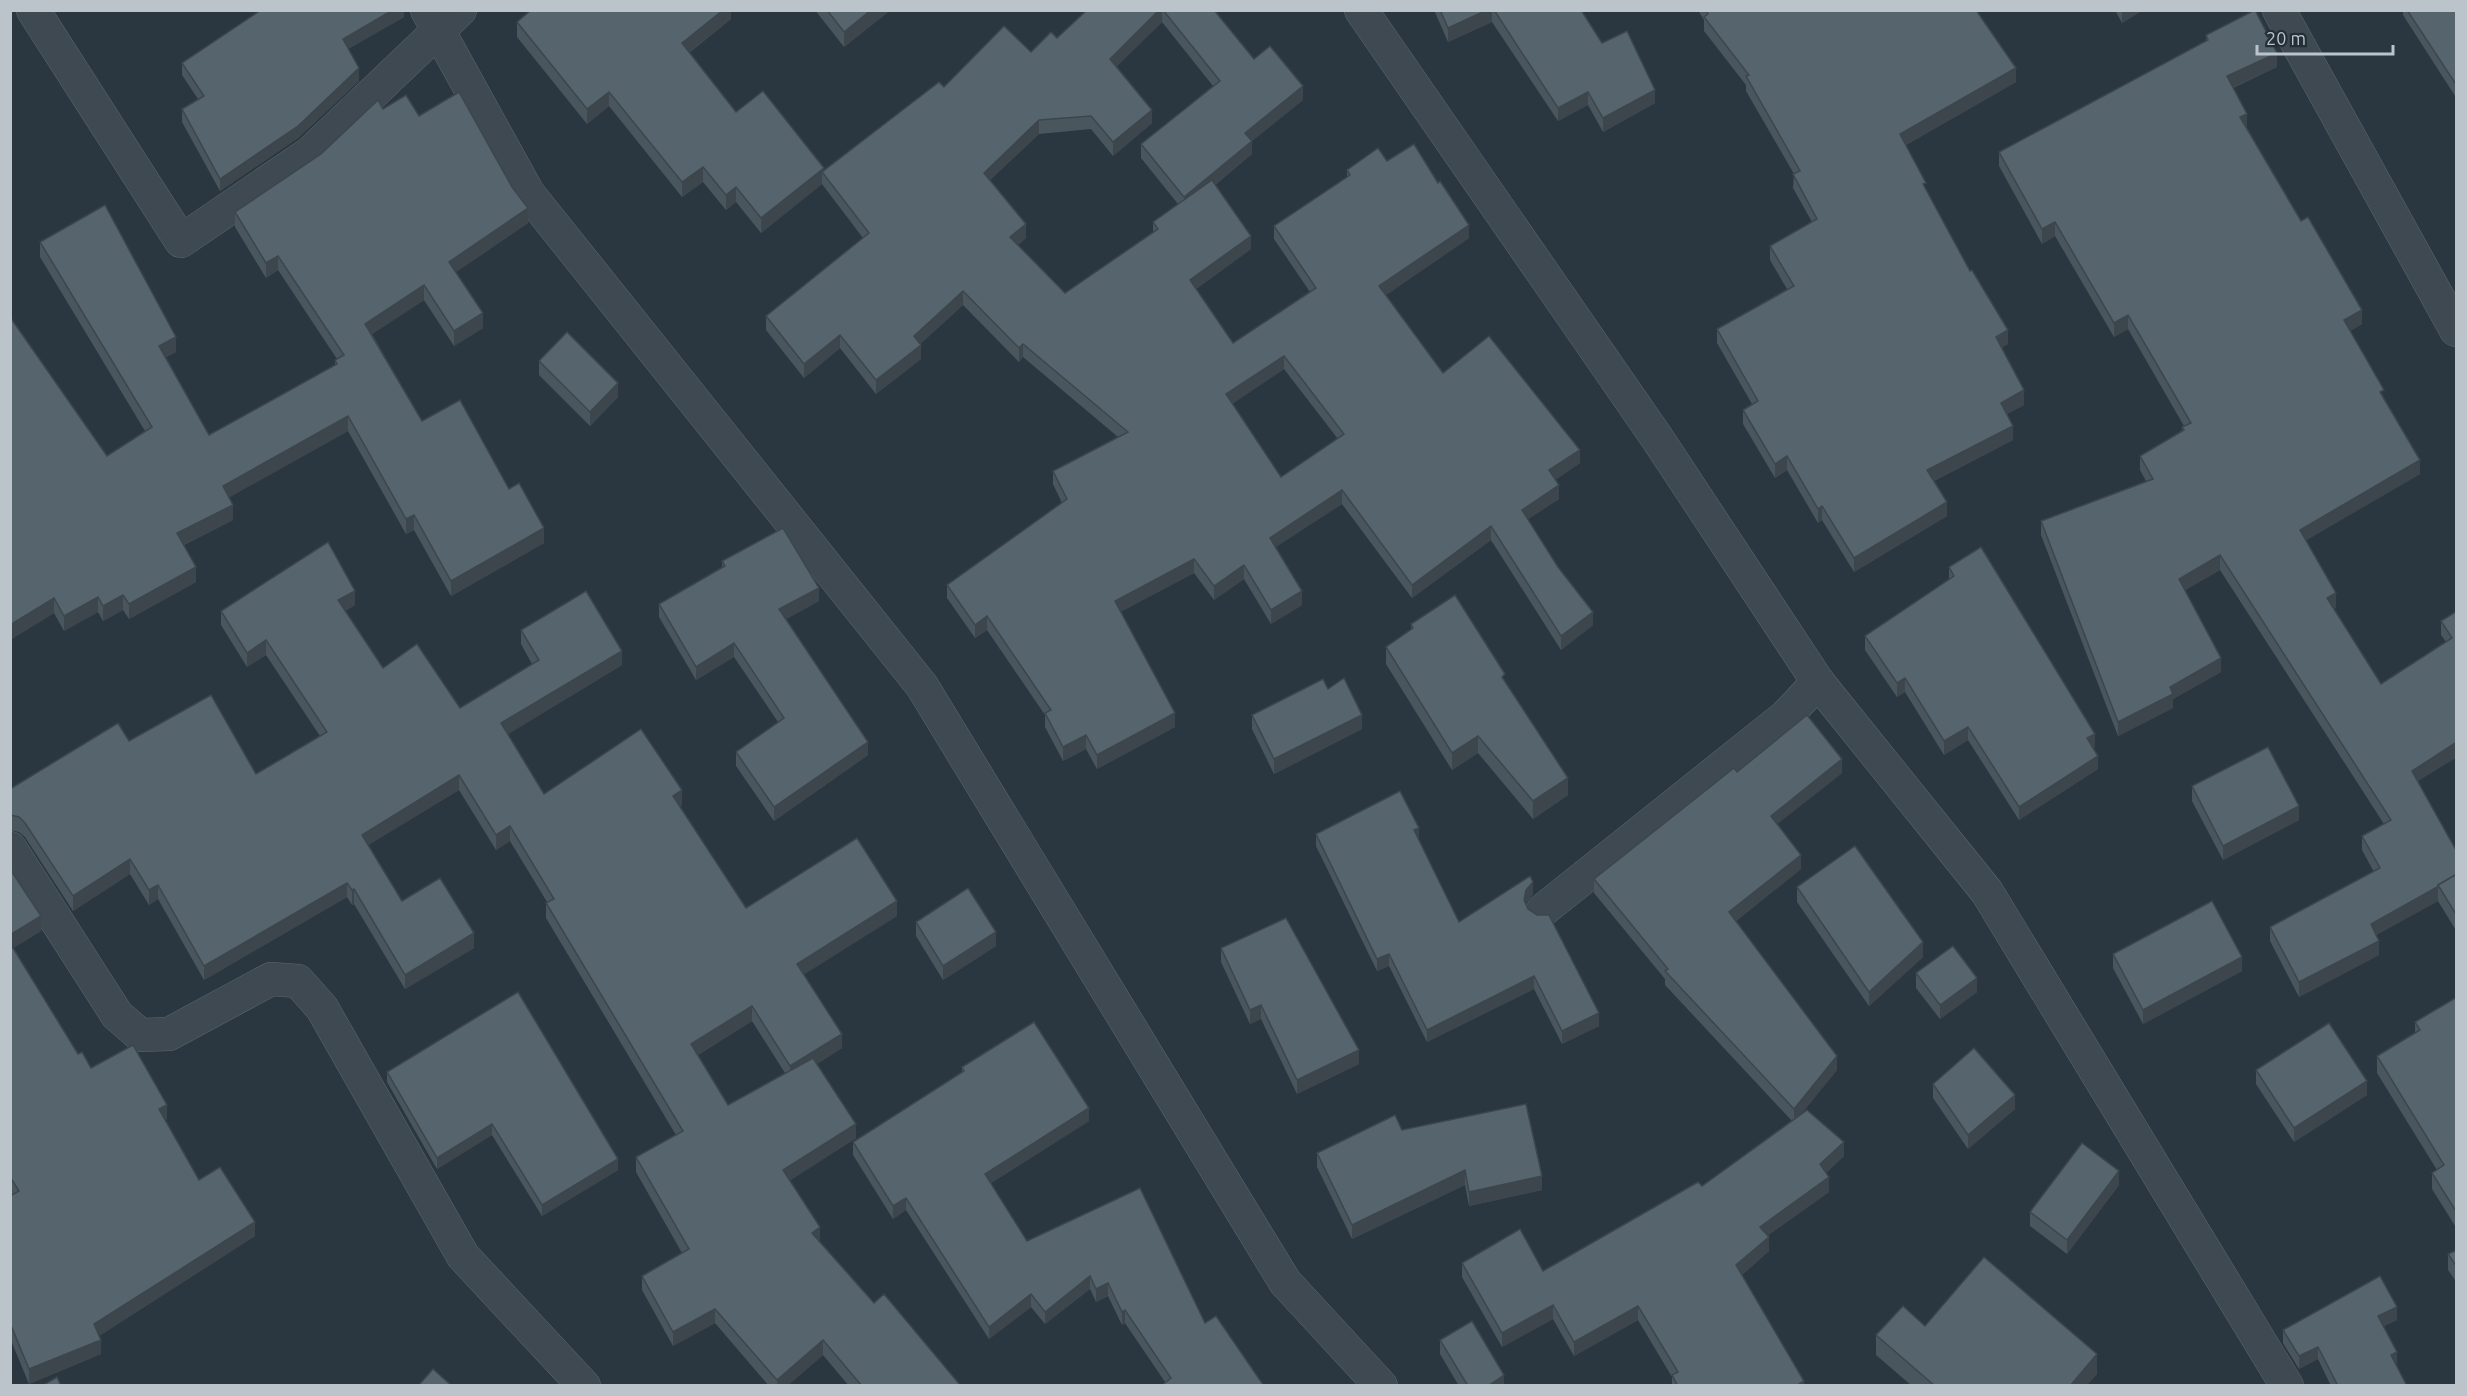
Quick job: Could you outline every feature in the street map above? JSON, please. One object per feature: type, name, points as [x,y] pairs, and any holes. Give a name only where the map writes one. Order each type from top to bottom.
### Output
[{"type":"street","points":[[33,10],[181,241],[310,153],[441,17],[528,193],[922,686],[1285,1282],[1381,1386]]},
{"type":"street","points":[[1361,10],[1657,438],[1818,682],[1987,892],[2287,1386]]},
{"type":"street","points":[[2279,10],[2457,330]]},
{"type":"street","points":[[1544,910],[1786,716],[1818,682]]},
{"type":"street","points":[[10,848],[117,1015],[140,1035],[169,1034],[270,979],[298,981],[322,1008],[464,1256],[584,1386]]},
{"type":"building","points":[[261,10],[393,10],[343,39],[359,68],[298,126],[220,179],[182,109],[204,96],[182,63]]},
{"type":"building","points":[[531,10],[723,10],[682,43],[736,112],[763,91],[824,168],[761,218],[736,187],[726,195],[703,167],[682,182],[609,92],[587,109],[517,22]]},
{"type":"building","points":[[827,10],[871,10],[844,32]]},
{"type":"building","points":[[1087,10],[1159,10],[1110,59],[1152,110],[1113,142],[1091,116],[1039,120],[984,173],[1026,224],[1010,237],[1065,293],[1158,229],[1153,222],[1212,180],[1251,236],[1190,280],[1233,343],[1316,288],[1274,226],[1350,175],[1347,170],[1378,148],[1387,161],[1414,144],[1438,183],[1440,181],[1469,225],[1379,286],[1443,373],[1489,336],[1580,450],[1549,470],[1559,485],[1522,510],[1558,567],[1593,612],[1561,636],[1491,526],[1412,585],[1342,490],[1270,538],[1302,591],[1271,610],[1244,565],[1214,586],[1194,559],[1115,601],[1175,713],[1097,755],[1086,735],[1063,747],[1045,713],[1051,710],[987,616],[975,625],[947,585],[1067,499],[1053,471],[1128,432],[1023,344],[1019,348],[963,291],[914,336],[921,345],[876,380],[840,335],[804,364],[766,316],[869,233],[822,172],[939,82],[944,87],[1004,26],[1031,52],[1051,32],[1057,38]],"holes":[[[1284,356],[1344,434],[1281,477],[1226,394]]]},
{"type":"building","points":[[1163,10],[1214,10],[1254,59],[1270,46],[1303,86],[1245,133],[1252,141],[1184,197],[1141,144],[1220,81]]},
{"type":"building","points":[[1440,10],[1487,10],[1448,28]]},
{"type":"building","points":[[1494,10],[1581,10],[1602,43],[1627,31],[1655,90],[1603,118],[1588,92],[1558,108]]},
{"type":"building","points":[[1706,10],[1976,10],[2016,68],[1900,134],[1926,183],[1923,184],[1970,271],[1972,270],[2008,330],[1996,337],[2024,390],[2001,403],[2013,426],[1927,470],[1947,502],[1854,558],[1822,506],[1818,509],[1787,456],[1775,464],[1743,410],[1758,401],[1717,329],[1794,286],[1770,246],[1817,219],[1793,174],[1800,171],[1746,76],[1749,75],[1704,17],[1708,14]]},
{"type":"building","points":[[2255,10],[2277,53],[2227,76],[2247,114],[2240,117],[2301,221],[2308,217],[2362,310],[2344,320],[2384,390],[2380,392],[2420,460],[2300,530],[2336,593],[2327,598],[2381,684],[2452,638],[2441,621],[2457,611],[2457,742],[2412,771],[2457,852],[2457,874],[2371,924],[2379,941],[2299,982],[2270,927],[2380,868],[2362,836],[2391,820],[2220,555],[2179,579],[2221,658],[2170,687],[2173,694],[2118,722],[2041,521],[2153,479],[2140,456],[2184,430],[2182,427],[2191,423],[2128,315],[2114,323],[2055,222],[2042,229],[1999,152],[2208,40],[2206,35]]},
{"type":"building","points":[[2407,10],[2457,10],[2457,86]]},
{"type":"building","points":[[459,92],[512,187],[528,208],[449,262],[483,313],[454,331],[424,285],[365,324],[422,421],[460,400],[509,489],[519,483],[544,528],[451,581],[414,515],[406,519],[348,416],[223,486],[233,505],[177,533],[196,567],[129,604],[123,595],[103,606],[98,597],[64,616],[54,598],[10,625],[10,317],[107,456],[152,427],[40,242],[105,205],[176,337],[159,346],[209,435],[337,364],[335,360],[344,355],[278,256],[266,263],[235,212],[321,154],[378,100],[383,109],[406,95],[419,116]]},
{"type":"building","points":[[567,332],[618,383],[590,412],[539,361]]},
{"type":"building","points":[[783,528],[819,588],[779,609],[868,742],[774,807],[736,752],[784,718],[734,643],[696,667],[659,604],[725,566],[722,561]]},
{"type":"building","points":[[328,542],[355,591],[338,600],[383,668],[417,644],[460,708],[539,660],[521,630],[586,591],[622,651],[501,723],[544,794],[641,729],[682,790],[673,796],[746,908],[857,838],[897,901],[797,964],[842,1034],[790,1066],[752,1006],[691,1044],[728,1105],[813,1058],[856,1124],[783,1170],[820,1227],[812,1233],[874,1303],[884,1294],[961,1386],[862,1386],[823,1340],[777,1380],[715,1309],[673,1332],[642,1276],[689,1249],[636,1157],[683,1131],[546,903],[554,899],[510,826],[496,835],[459,775],[362,835],[402,901],[440,878],[474,933],[405,975],[354,889],[352,890],[347,883],[204,966],[158,885],[149,890],[130,859],[73,896],[25,823],[19,817],[10,815],[10,789],[118,723],[129,741],[211,695],[256,774],[327,732],[266,640],[247,653],[221,611]]},
{"type":"building","points":[[1981,547],[2095,734],[2087,738],[2098,756],[2019,807],[1968,727],[1944,741],[1905,678],[1897,683],[1865,636],[1954,576],[1949,567]]},
{"type":"building","points":[[1455,595],[1505,674],[1502,677],[1568,778],[1533,801],[1478,736],[1452,753],[1386,647],[1413,628],[1411,624]]},
{"type":"building","points":[[1344,678],[1362,715],[1274,759],[1252,715],[1323,679],[1328,689]]},
{"type":"building","points":[[1807,715],[1842,759],[1771,816],[1801,855],[1729,912],[1837,1056],[1794,1109],[1665,971],[1668,969],[1594,879],[1734,768],[1737,772]]},
{"type":"building","points":[[2268,747],[2299,806],[2223,846],[2192,786]]},
{"type":"building","points":[[1400,791],[1419,828],[1414,830],[1459,922],[1530,876],[1533,882],[1526,890],[1524,900],[1528,909],[1537,915],[1549,915],[1599,1013],[1562,1031],[1534,976],[1427,1030],[1389,954],[1377,959],[1316,834]]},
{"type":"building","points":[[1855,846],[1923,942],[1869,992],[1797,887]]},
{"type":"building","points":[[10,869],[41,916],[10,935]]},
{"type":"building","points":[[2457,874],[2457,916],[2438,885]]},
{"type":"building","points":[[968,888],[996,932],[943,966],[916,922]]},
{"type":"building","points":[[2212,901],[2242,957],[2143,1010],[2113,954]]},
{"type":"building","points":[[1286,918],[1359,1050],[1297,1080],[1261,1005],[1250,1010],[1221,948]]},
{"type":"building","points":[[10,943],[78,1054],[82,1052],[91,1068],[133,1045],[167,1105],[159,1109],[199,1180],[220,1167],[255,1222],[94,1324],[101,1340],[29,1369],[10,1323],[10,1196],[19,1191],[10,1177]]},
{"type":"building","points":[[1953,946],[1977,978],[1940,1005],[1916,973]]},
{"type":"building","points":[[518,992],[618,1159],[542,1205],[492,1124],[437,1158],[387,1072]]},
{"type":"building","points":[[2457,997],[2457,1213],[2432,1173],[2444,1165],[2377,1056],[2420,1030],[2415,1022]]},
{"type":"building","points":[[1034,1022],[1089,1108],[985,1174],[1027,1241],[1140,1188],[1205,1323],[1216,1316],[1264,1386],[1161,1386],[1171,1378],[1125,1310],[1122,1312],[1108,1283],[1096,1289],[1090,1276],[1045,1312],[1031,1294],[989,1327],[906,1198],[893,1206],[853,1142],[964,1071],[962,1067]]},
{"type":"building","points":[[2329,1023],[2367,1081],[2294,1128],[2256,1070]]},
{"type":"building","points":[[1974,1048],[2015,1095],[1968,1135],[1933,1084]]},
{"type":"building","points":[[1526,1104],[1542,1176],[1469,1192],[1465,1170],[1352,1225],[1317,1153],[1395,1115],[1402,1130]]},
{"type":"building","points":[[1807,1110],[1844,1142],[1820,1164],[1829,1177],[1760,1227],[1769,1237],[1736,1265],[1804,1381],[1796,1386],[1678,1386],[1672,1375],[1678,1372],[1638,1306],[1574,1342],[1553,1305],[1502,1333],[1462,1263],[1520,1229],[1543,1271],[1698,1182],[1702,1186]]},
{"type":"building","points":[[2082,1143],[2119,1171],[2067,1240],[2030,1212]]},
{"type":"building","points":[[2457,1250],[2457,1267],[2448,1254]]},
{"type":"building","points":[[1984,1257],[2097,1354],[2070,1386],[1935,1386],[1876,1335],[1903,1306],[1925,1326]]},
{"type":"building","points":[[2380,1276],[2397,1307],[2378,1316],[2397,1352],[2391,1355],[2407,1386],[2338,1386],[2318,1347],[2299,1356],[2283,1330]]},
{"type":"building","points":[[1472,1321],[1504,1375],[1488,1386],[1468,1386],[1440,1340]]},
{"type":"building","points":[[433,1369],[452,1386],[418,1386]]},
{"type":"building","points":[[57,1377],[61,1386],[42,1386]]}]
